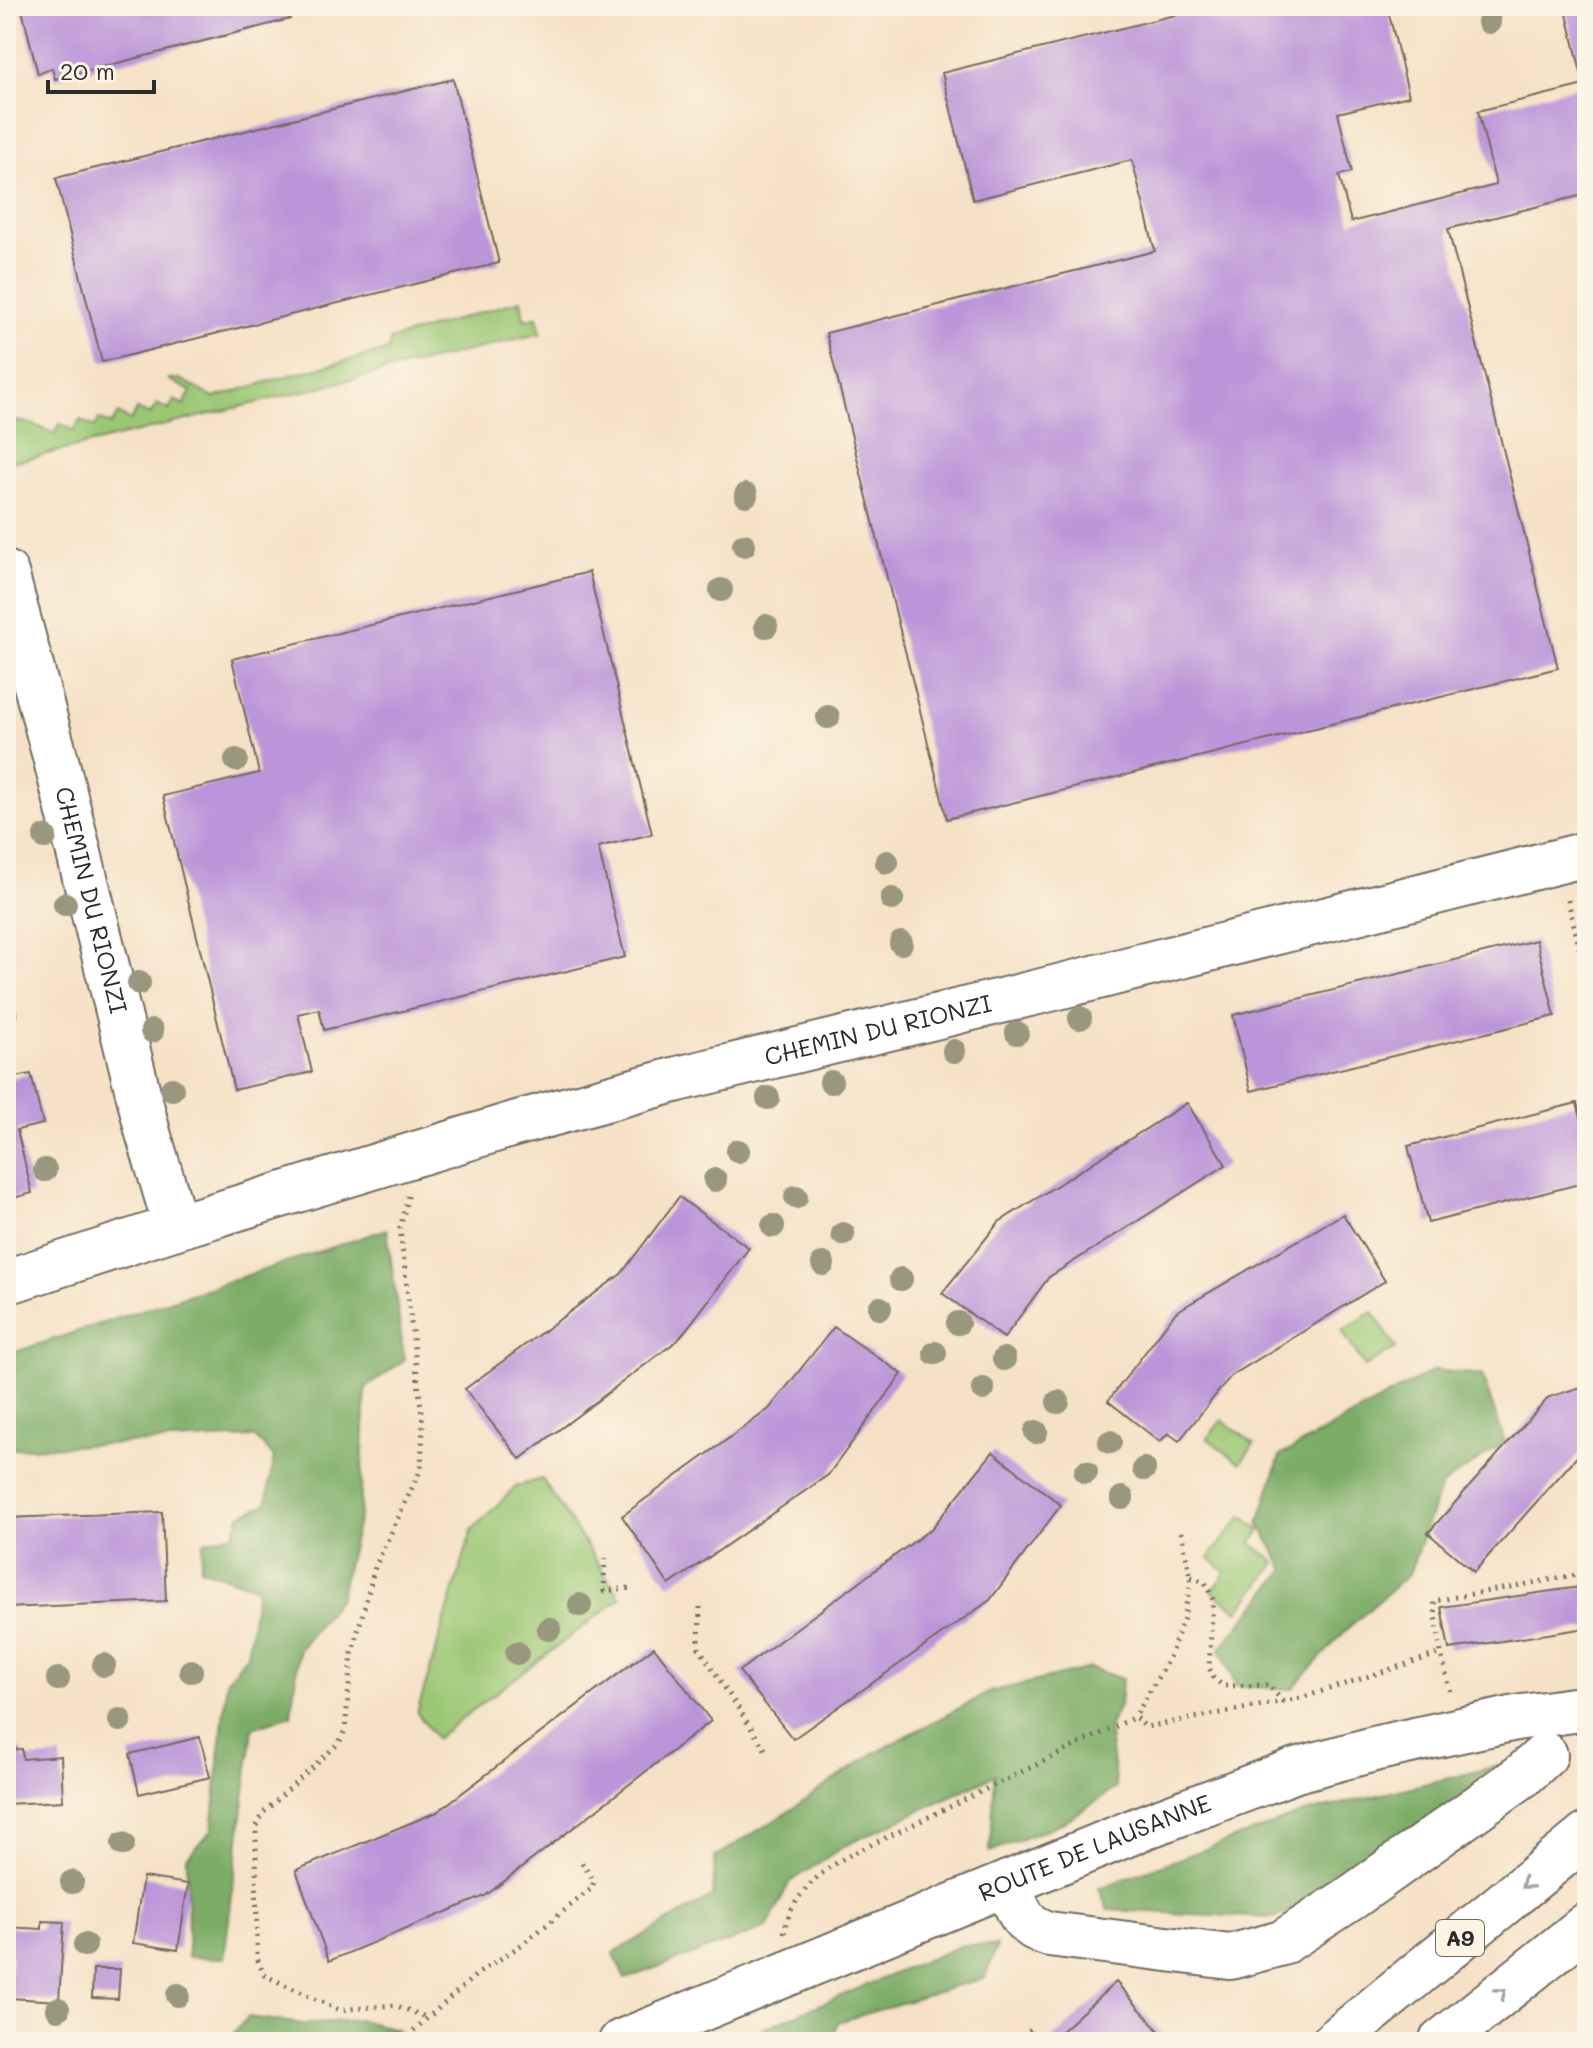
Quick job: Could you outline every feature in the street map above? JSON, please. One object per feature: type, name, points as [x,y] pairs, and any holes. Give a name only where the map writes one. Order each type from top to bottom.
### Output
[{"type":"main road","name":"CHEMIN DU RIONZI","points":[[6,573],[57,764],[148,1133],[176,1227]]},
{"type":"main road","name":"CHEMIN DU RIONZI","points":[[6,1282],[514,1124],[678,1079],[1046,990],[1576,871]]},
{"type":"main road","name":"ROUTE DE LAUSANNE","points":[[621,2042],[1172,1816],[1296,1770],[1378,1748],[1516,1718],[1587,1708]]},
{"type":"main road","points":[[1008,1883],[1022,1918],[1034,1929],[1049,1934],[1230,1957],[1282,1943],[1351,1898],[1523,1775],[1545,1755]]},
{"type":"main road","name":"A9","points":[[1334,2042],[1587,1835]]},
{"type":"main road","points":[[1441,2042],[1587,1925]]},
{"type":"path","points":[[1576,871],[1587,981]]},
{"type":"path","points":[[411,1183],[400,1229],[423,1424],[421,1469],[375,1567],[352,1654],[345,1730],[339,1743],[263,1813],[256,1828],[257,1958],[264,1975],[339,2010],[394,2005],[429,2018]]},
{"type":"path","points":[[783,1944],[788,1916],[808,1885],[824,1870],[1135,1717],[1169,1658],[1184,1618],[1191,1577],[1181,1532]]},
{"type":"path","points":[[605,1558],[604,1591],[629,1588]]},
{"type":"path","points":[[1451,1692],[1441,1653],[1434,1601],[1587,1573]]},
{"type":"path","points":[[1191,1577],[1205,1582],[1213,1600],[1209,1667],[1213,1677],[1223,1686],[1269,1685],[1283,1702]]},
{"type":"path","points":[[700,1607],[699,1648],[768,1754]]},
{"type":"path","points":[[1135,1717],[1146,1727],[1283,1702],[1441,1653]]},
{"type":"path","points":[[393,2042],[405,2038],[476,1975],[524,1943],[592,1888],[594,1881],[581,1862]]},
{"type":"path","points":[[1017,2042],[1034,2027]]},
{"type":"green space","points":[[521,300],[524,319],[537,317],[541,333],[31,458],[11,462],[6,459],[6,431],[15,422],[28,423],[54,434],[60,424],[74,431],[80,420],[95,427],[99,419],[111,425],[118,414],[131,421],[137,409],[150,415],[157,404],[169,410],[174,400],[184,405],[191,391],[168,379],[180,379],[214,398],[389,350],[390,340]]},
{"type":"green space","points":[[387,1229],[404,1360],[366,1388],[360,1513],[339,1598],[299,1649],[291,1715],[253,1728],[224,1958],[188,1957],[187,1857],[212,1830],[227,1680],[247,1655],[257,1588],[200,1568],[204,1541],[234,1534],[240,1515],[266,1504],[274,1457],[254,1437],[6,1449],[6,1355]]},
{"type":"green space","points":[[1373,1312],[1396,1348],[1365,1367],[1342,1331]]},
{"type":"green space","points":[[1434,1370],[1482,1375],[1505,1442],[1441,1486],[1409,1574],[1346,1630],[1292,1689],[1236,1686],[1220,1649],[1285,1570],[1259,1523],[1280,1456]]},
{"type":"green space","points":[[1222,1420],[1254,1444],[1240,1463],[1207,1438]]},
{"type":"green space","points":[[542,1479],[621,1598],[436,1738],[417,1713],[472,1530],[517,1486]]},
{"type":"green space","points":[[1242,1516],[1261,1530],[1251,1543],[1276,1563],[1238,1611],[1212,1591],[1226,1572],[1209,1558]]},
{"type":"green space","points":[[1090,1668],[1122,1679],[1120,1704],[1108,1728],[1116,1788],[1064,1822],[990,1852],[995,1775],[844,1846],[789,1883],[767,1928],[625,1979],[613,1953],[713,1896],[715,1857],[788,1812],[872,1754],[990,1692]]},
{"type":"green space","points":[[1515,1762],[1340,1892],[1274,1918],[1108,1910],[1099,1888],[1304,1813]]},
{"type":"green space","points":[[962,1945],[997,1946],[985,1978],[838,2022],[831,2042],[751,2042],[752,2033]]},
{"type":"green space","points":[[248,2017],[303,2024],[358,2020],[397,2029],[364,2042],[225,2042]]},
{"type":"building","points":[[21,6],[287,6],[290,19],[55,79],[52,68],[38,74]]},
{"type":"building","points":[[1211,6],[1387,6],[1409,96],[1338,113],[1352,172],[1339,175],[1351,222],[1496,185],[1478,111],[1584,85],[1565,6],[1587,6],[1587,194],[1448,229],[1558,668],[947,819],[826,333],[1155,251],[1132,160],[973,200],[942,73]]},
{"type":"building","points":[[453,79],[499,263],[102,362],[56,178]]},
{"type":"building","points":[[589,572],[652,834],[598,847],[625,957],[324,1030],[319,1009],[298,1014],[312,1072],[234,1090],[163,796],[259,773],[232,659]]},
{"type":"building","points":[[1536,940],[1555,1016],[1251,1091],[1233,1015]]},
{"type":"building","points":[[6,978],[17,1016],[6,1018]]},
{"type":"building","points":[[31,1074],[43,1124],[17,1130],[32,1193],[6,1200],[6,1079]]},
{"type":"building","points":[[1187,1103],[1226,1165],[1049,1277],[1004,1338],[942,1293],[999,1222]]},
{"type":"building","points":[[1577,1103],[1587,1141],[1587,1182],[1428,1223],[1408,1146]]},
{"type":"building","points":[[679,1197],[749,1248],[678,1340],[520,1459],[465,1389],[621,1274]]},
{"type":"building","points":[[1343,1214],[1385,1281],[1231,1376],[1179,1441],[1168,1433],[1160,1442],[1108,1401],[1176,1312]]},
{"type":"building","points":[[834,1327],[902,1374],[828,1475],[669,1585],[622,1516],[769,1409]]},
{"type":"building","points":[[1587,1385],[1587,1449],[1474,1572],[1428,1533],[1549,1397]]},
{"type":"building","points":[[993,1452],[1061,1505],[990,1600],[793,1739],[739,1671],[932,1528]]},
{"type":"building","points":[[162,1512],[166,1601],[6,1608],[6,1518]]},
{"type":"building","points":[[1587,1586],[1587,1628],[1449,1649],[1441,1607]]},
{"type":"building","points":[[654,1647],[711,1721],[485,1896],[329,1961],[296,1870],[437,1812]]},
{"type":"building","points":[[200,1737],[210,1777],[139,1794],[130,1754]]},
{"type":"building","points":[[22,1749],[23,1759],[61,1756],[63,1801],[6,1804],[6,1750]]},
{"type":"building","points":[[143,1877],[188,1884],[178,1950],[133,1943]]},
{"type":"building","points":[[42,1921],[64,1922],[59,2001],[9,1998],[11,1957],[6,1957],[6,1927],[42,1929]]},
{"type":"building","points":[[93,1969],[120,1969],[118,1999],[92,1998]]},
{"type":"building","points":[[1116,1982],[1169,2042],[1049,2042]]}]
